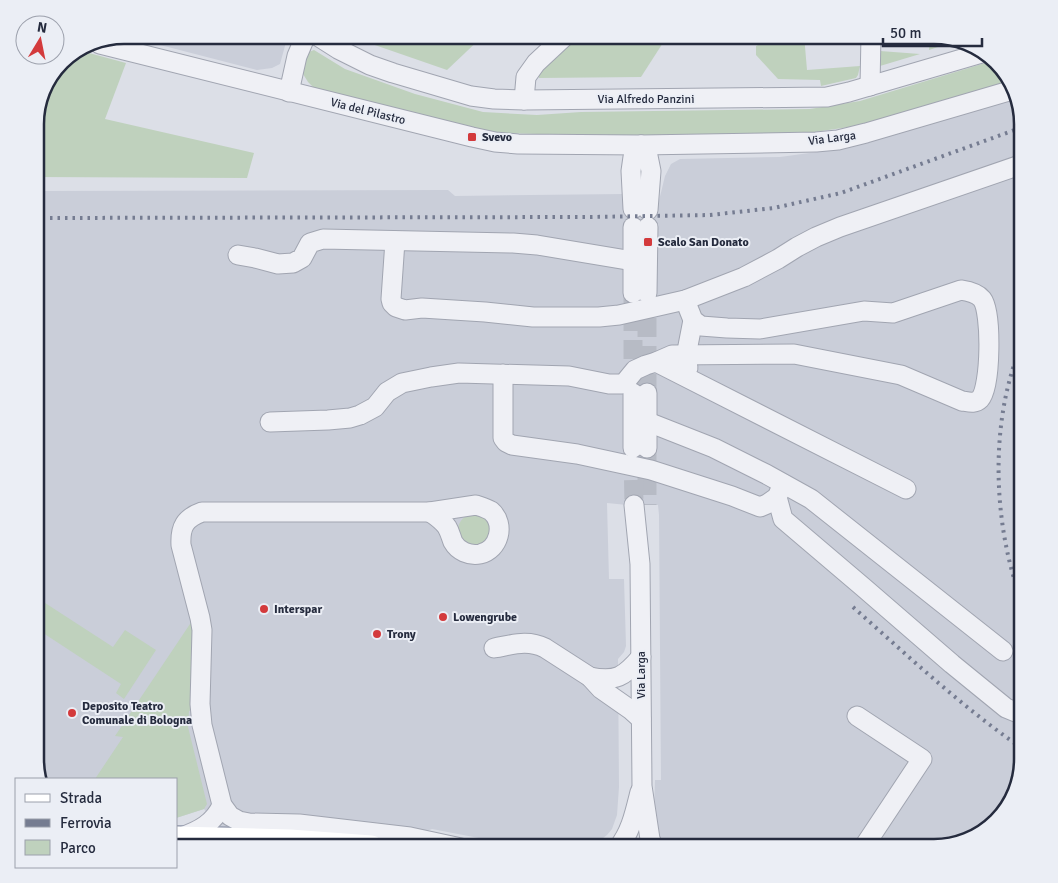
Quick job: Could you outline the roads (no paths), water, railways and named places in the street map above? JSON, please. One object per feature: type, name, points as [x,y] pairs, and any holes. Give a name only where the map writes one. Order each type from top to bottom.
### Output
[{"type":"street","points":[[286,91],[302,44]]},
{"type":"street","name":"Via Alfredo Panzini","points":[[330,44],[370,65],[471,96],[524,100],[828,97],[975,55]]},
{"type":"street","points":[[524,100],[526,77],[536,63],[556,44]]},
{"type":"street","points":[[870,86],[871,44]]},
{"type":"street","name":"Via del Pilastro","points":[[106,46],[495,142],[518,144],[641,145]]},
{"type":"street","name":"Via Larga","points":[[641,145],[838,140],[866,134],[1007,92]]},
{"type":"street","points":[[640,218],[633,261],[640,293],[640,218],[631,171],[633,157],[641,145]]},
{"type":"street","points":[[395,241],[391,299],[396,307],[405,310],[422,308],[533,317],[599,317],[619,315],[685,300],[744,277],[832,230],[1014,167]]},
{"type":"street","points":[[238,255],[278,264],[292,263],[302,258],[310,243],[323,239],[512,243],[537,245],[633,261]]},
{"type":"street","points":[[270,422],[350,418],[375,407],[387,392],[402,383],[431,376],[459,373],[569,376],[609,384],[622,384],[636,370],[672,356],[794,354],[901,375],[962,401],[973,403],[980,399],[983,393],[989,362],[988,326],[983,300],[977,294],[961,290],[893,313],[864,311],[760,329],[701,326],[694,320],[685,300]]},
{"type":"street","points":[[689,379],[686,356],[694,320]]},
{"type":"street","points":[[656,362],[906,489]]},
{"type":"street","points":[[502,374],[503,438],[512,445],[577,454],[651,470],[760,507],[767,504],[780,491]]},
{"type":"street","points":[[640,393],[648,422],[640,448],[640,393]]},
{"type":"street","points":[[648,422],[714,448],[766,474],[780,491],[784,519],[952,664],[1006,708],[1014,711]]},
{"type":"street","points":[[780,491],[812,498],[1003,650]]},
{"type":"street","name":"Via Larga","points":[[640,505],[642,786],[650,839]]},
{"type":"street","points":[[419,839],[299,824],[249,822],[230,816],[222,805],[202,725],[200,704],[202,630],[181,545],[181,531],[187,520],[193,515],[212,511],[430,512]]},
{"type":"street","points":[[494,648],[524,643],[537,644],[590,677],[601,689],[641,719]]},
{"type":"street","points":[[590,677],[614,679],[619,677],[631,668],[641,656]]},
{"type":"street","points":[[857,716],[922,760],[869,839]]},
{"type":"street","name":"Via Larga","points":[[625,839],[642,786]]},
{"type":"street","points":[[178,838],[203,828],[214,819],[222,805]]},
{"type":"tunnel","points":[[647,293],[647,393]]},
{"type":"tunnel","points":[[633,297],[633,387]]},
{"type":"tunnel","points":[[647,448],[647,505]]},
{"type":"tunnel","points":[[633,452],[634,505]]},
{"type":"railway","points":[[44,218],[710,215],[774,208],[841,193],[1014,130]]},
{"type":"railway","points":[[1014,366],[1001,425],[999,478],[1003,530],[1014,577]]},
{"type":"railway","points":[[853,607],[957,699],[1014,743]]},
{"type":"place","name":"Svevo","points":[[472,137]]},
{"type":"place","name":"Scalo San Donato","points":[[648,242]]},
{"type":"place","name":"Interspar","points":[[264,609]]},
{"type":"place","name":"Lowengrube","points":[[443,617]]},
{"type":"place","name":"Trony","points":[[377,634]]},
{"type":"place","name":"Deposito Teatro Comunale di Bologna","points":[[72,713]]}]
